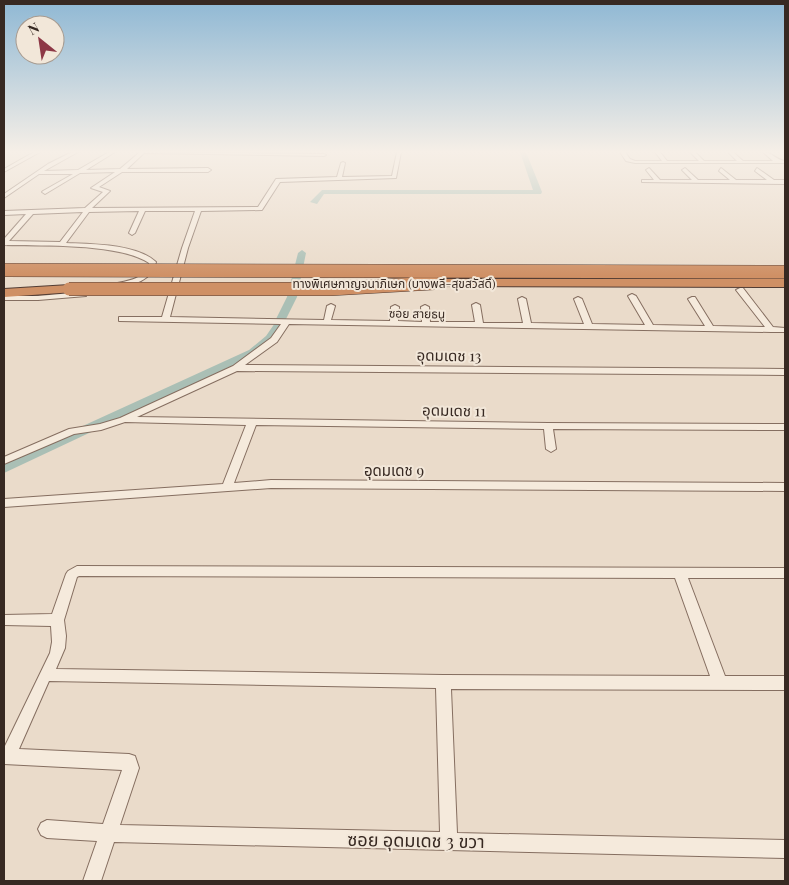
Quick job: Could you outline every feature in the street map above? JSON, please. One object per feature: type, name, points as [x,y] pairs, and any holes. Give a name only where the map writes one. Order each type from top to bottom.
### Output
[{"type":"highway","points":[[4,258],[314,264],[433,277]]},
{"type":"highway","name":"ทางพิเศษกาญจนาภิเษก (บางพลี-สุขสวัสดิ์)","points":[[4,270],[785,283]]},
{"type":"highway","name":"ทางพิเศษกาญจนาภิเษก (บางพลี-สุขสวัสดิ์)","points":[[4,280],[785,272]]},
{"type":"highway","points":[[4,285],[69,288],[331,289],[433,277]]},
{"type":"highway","points":[[4,293],[69,288]]},
{"type":"street","points":[[63,243],[87,210],[105,193]]},
{"type":"street","points":[[4,213],[143,209],[260,209],[270,193]]},
{"type":"street","points":[[132,232],[143,209]]},
{"type":"street","points":[[165,320],[198,209]]},
{"type":"street","points":[[4,243],[30,212]]},
{"type":"street","points":[[4,243],[63,243],[140,254],[150,258],[153,262],[153,266],[148,274],[141,278],[95,292],[38,298],[4,298]]},
{"type":"street","points":[[740,290],[772,330]]},
{"type":"street","points":[[632,296],[651,328]]},
{"type":"street","points":[[522,299],[528,326]]},
{"type":"street","points":[[578,299],[589,327]]},
{"type":"street","points":[[692,299],[711,329]]},
{"type":"street","points":[[476,305],[479,325]]},
{"type":"street","points":[[327,322],[331,306]]},
{"type":"street","points":[[394,323],[395,307]]},
{"type":"street","points":[[425,307],[426,324]]},
{"type":"street","name":"ซอย สายธนู","points":[[122,319],[785,330]]},
{"type":"street","points":[[236,368],[274,340],[286,322]]},
{"type":"street","name":"อุดมเดช 13","points":[[123,420],[236,368],[785,372]]},
{"type":"street","points":[[4,461],[78,430],[101,427],[123,420]]},
{"type":"street","name":"อุดมเดช 11","points":[[123,420],[548,426],[785,427]]},
{"type":"street","points":[[227,487],[252,422]]},
{"type":"street","points":[[548,426],[551,450]]},
{"type":"street","name":"อุดมเดช 9","points":[[4,503],[271,484],[785,487]]},
{"type":"street","points":[[92,881],[130,768],[129,762],[6,756],[46,673],[58,654],[60,646],[57,620],[72,574],[77,570],[785,573]]},
{"type":"street","points":[[680,573],[720,683]]},
{"type":"street","points":[[4,620],[57,620]]},
{"type":"street","points":[[46,673],[49,675],[443,682],[785,683]]},
{"type":"street","points":[[443,682],[449,841]]},
{"type":"street","name":"ซอย อุดมเดช 3 ขวา","points":[[47,829],[107,833],[785,849]]},
{"type":"waterway","points":[[314,202],[321,193]]},
{"type":"waterway","points":[[281,319],[292,297],[302,253]]},
{"type":"waterway","points":[[4,468],[253,352],[270,338],[279,325]]}]
